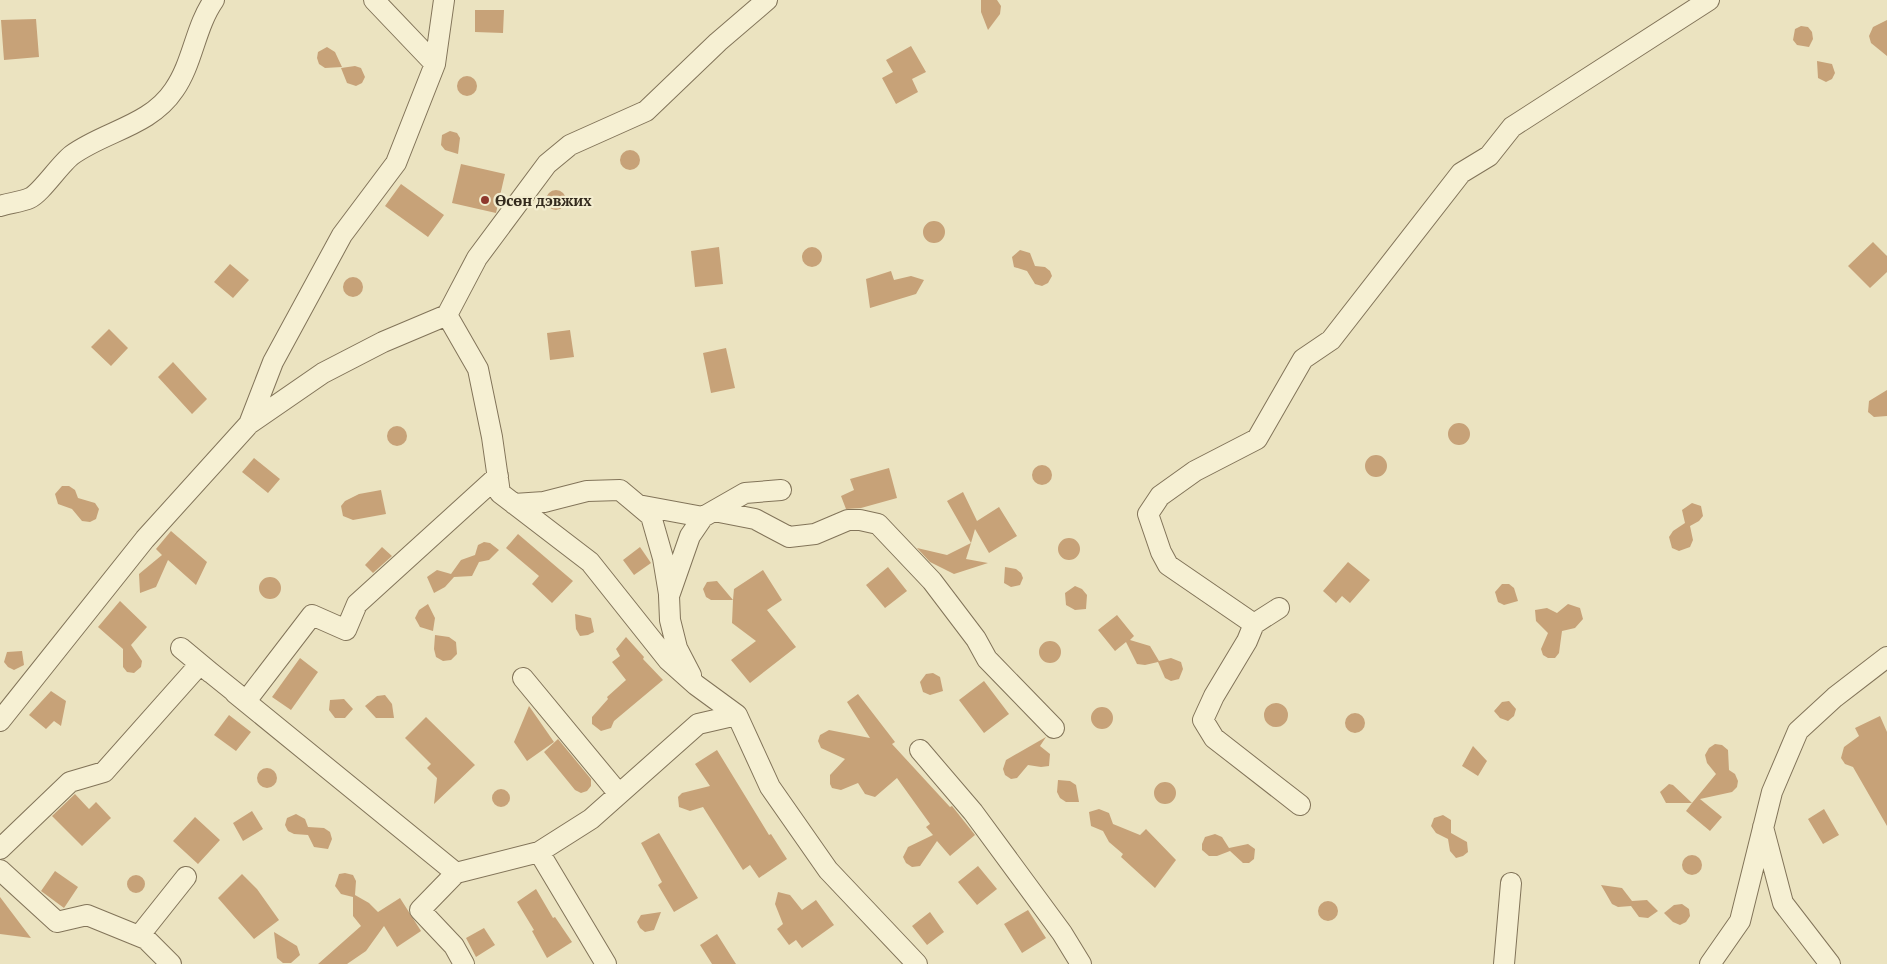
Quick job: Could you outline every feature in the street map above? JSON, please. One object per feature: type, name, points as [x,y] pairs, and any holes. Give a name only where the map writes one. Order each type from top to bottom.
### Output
[{"type":"street","points":[[0,206],[31,198],[72,155],[99,140],[134,125],[156,110],[174,91],[182,77],[206,11],[214,0]]},
{"type":"street","points":[[374,0],[436,64]]},
{"type":"street","points":[[249,424],[273,362],[342,235],[396,162],[436,64],[444,0]]},
{"type":"street","points":[[0,720],[145,539],[249,424],[323,373],[383,342],[447,315],[477,258],[547,164],[570,145],[646,111],[718,42],[767,0]]},
{"type":"street","points":[[1254,624],[1168,565],[1161,552],[1148,514],[1160,496],[1195,471],[1257,439],[1303,359],[1331,340],[1461,174],[1489,156],[1512,128],[1709,0]]},
{"type":"street","points":[[447,315],[478,369],[492,437],[500,493],[590,562],[668,660],[696,686],[737,715],[770,787],[828,870],[917,964]]},
{"type":"street","points":[[180,648],[246,701],[312,615],[346,630],[356,604],[498,476]]},
{"type":"street","points":[[514,504],[544,502],[588,491],[620,490],[651,516],[663,558],[669,596],[670,620],[677,648],[696,686]]},
{"type":"street","points":[[669,596],[690,536],[709,514],[745,493],[781,490]]},
{"type":"street","points":[[638,505],[755,519],[789,537],[815,534],[848,520],[860,520],[878,524],[932,581],[976,639],[987,659],[1054,728]]},
{"type":"street","points":[[1279,608],[1254,624],[1247,641],[1214,696],[1203,720],[1214,738],[1300,805]]},
{"type":"street","points":[[1710,964],[1740,921],[1772,792],[1798,731],[1835,697],[1887,658]]},
{"type":"street","points":[[0,849],[70,782],[104,772],[200,664]]},
{"type":"street","points":[[200,664],[456,873]]},
{"type":"street","points":[[523,678],[619,794]]},
{"type":"street","points":[[464,964],[454,946],[420,910],[456,873],[539,852],[591,819],[698,724],[737,715]]},
{"type":"street","points":[[920,750],[973,812],[1062,933],[1080,964]]},
{"type":"street","points":[[1763,825],[1783,903],[1830,964]]},
{"type":"street","points":[[539,852],[606,964]]},
{"type":"street","points":[[0,870],[57,922],[87,915],[146,939],[171,964]]},
{"type":"street","points":[[139,936],[186,878]]},
{"type":"street","points":[[1504,964],[1511,883]]},
{"type":"building","points":[[981,0],[997,0],[1001,6],[1000,14],[988,30],[981,12]]},
{"type":"building","points":[[475,10],[504,10],[503,33],[475,32]]},
{"type":"building","points":[[36,19],[39,57],[4,60],[1,20]]},
{"type":"building","points":[[1887,20],[1887,56],[1871,43],[1869,36],[1873,27]]},
{"type":"building","points":[[1801,26],[1808,27],[1812,32],[1813,39],[1809,47],[1797,45],[1793,40],[1795,29]]},
{"type":"building","points":[[911,46],[926,72],[912,79],[918,92],[896,104],[882,78],[893,72],[886,60]]},
{"type":"building","points":[[327,47],[335,52],[342,67],[325,68],[319,64],[318,52]]},
{"type":"building","points":[[1817,61],[1832,64],[1835,73],[1832,79],[1826,82],[1818,78]]},
{"type":"building","points":[[355,66],[361,68],[365,77],[362,83],[356,86],[347,83],[341,68]]},
{"type":"building","points":[[467,76],[474,79],[477,86],[474,93],[467,96],[460,93],[457,86],[460,79]]},
{"type":"building","points":[[450,131],[457,133],[460,138],[458,154],[445,150],[441,145],[442,135]]},
{"type":"building","points":[[630,150],[637,153],[640,160],[637,167],[630,170],[623,167],[620,160],[623,153]]},
{"type":"building","points":[[461,164],[505,174],[496,213],[452,203]]},
{"type":"building","points":[[401,184],[444,215],[428,237],[385,206]]},
{"type":"building","points":[[556,190],[563,193],[566,200],[563,207],[556,210],[549,207],[546,200],[549,193]]},
{"type":"building","points":[[934,221],[942,224],[945,232],[942,240],[934,243],[926,240],[923,232],[926,224]]},
{"type":"building","points":[[1873,242],[1887,256],[1887,272],[1870,288],[1848,266]]},
{"type":"building","points":[[719,247],[723,284],[695,287],[691,251]]},
{"type":"building","points":[[812,247],[819,250],[822,257],[819,264],[812,267],[805,264],[802,257],[805,250]]},
{"type":"building","points":[[1020,250],[1030,253],[1035,266],[1045,267],[1050,271],[1052,276],[1048,283],[1042,286],[1035,284],[1027,271],[1014,267],[1012,257]]},
{"type":"building","points":[[230,264],[249,280],[233,298],[214,282]]},
{"type":"building","points":[[891,271],[894,280],[911,276],[924,280],[916,294],[870,308],[866,279]]},
{"type":"building","points":[[353,277],[360,280],[363,287],[360,294],[353,297],[346,294],[343,287],[346,280]]},
{"type":"building","points":[[109,329],[128,348],[111,366],[91,347]]},
{"type":"building","points":[[570,330],[574,357],[550,360],[547,333]]},
{"type":"building","points":[[726,348],[735,388],[711,393],[703,353]]},
{"type":"building","points":[[173,362],[207,399],[192,414],[158,377]]},
{"type":"building","points":[[1887,390],[1887,416],[1874,417],[1868,412],[1869,401]]},
{"type":"building","points":[[1459,423],[1467,426],[1470,434],[1467,442],[1459,445],[1451,442],[1448,434],[1451,426]]},
{"type":"building","points":[[397,426],[404,429],[407,436],[404,443],[397,446],[390,443],[387,436],[390,429]]},
{"type":"building","points":[[1376,455],[1384,458],[1387,466],[1384,474],[1376,477],[1368,474],[1365,466],[1368,458]]},
{"type":"building","points":[[254,458],[280,479],[268,493],[242,472]]},
{"type":"building","points":[[1042,465],[1049,468],[1052,475],[1049,482],[1042,485],[1035,482],[1032,475],[1035,468]]},
{"type":"building","points":[[889,468],[897,498],[861,508],[846,509],[841,496],[854,490],[850,479]]},
{"type":"building","points":[[62,486],[69,486],[75,490],[78,498],[95,503],[99,509],[96,519],[90,522],[82,521],[72,509],[58,504],[55,494]]},
{"type":"building","points":[[381,490],[386,514],[353,520],[343,516],[341,506],[345,501],[359,494]]},
{"type":"building","points":[[963,492],[977,521],[999,507],[1017,536],[989,553],[975,529],[971,543],[947,501]]},
{"type":"building","points":[[1692,503],[1701,506],[1703,516],[1699,521],[1690,526],[1693,540],[1690,547],[1679,551],[1672,548],[1669,537],[1673,531],[1685,523],[1682,510]]},
{"type":"building","points":[[171,531],[207,562],[196,585],[168,560],[156,587],[140,593],[139,574],[162,555],[156,549]]},
{"type":"building","points":[[518,534],[573,581],[552,603],[532,584],[539,576],[506,548]]},
{"type":"building","points":[[1069,538],[1077,541],[1080,549],[1077,557],[1069,560],[1061,557],[1058,549],[1061,541]]},
{"type":"building","points":[[484,542],[490,543],[499,550],[489,560],[479,562],[472,576],[454,577],[445,587],[434,593],[427,577],[437,570],[451,574],[461,560],[475,555],[478,545]]},
{"type":"building","points":[[971,543],[966,559],[988,563],[954,574],[930,562],[917,548],[947,555]]},
{"type":"building","points":[[382,547],[392,556],[373,573],[365,565]]},
{"type":"building","points":[[640,547],[651,563],[634,575],[623,560]]},
{"type":"building","points":[[1348,562],[1370,580],[1350,603],[1342,596],[1336,603],[1323,591]]},
{"type":"building","points":[[888,567],[907,591],[885,608],[866,585]]},
{"type":"building","points":[[1005,567],[1016,569],[1021,573],[1023,578],[1020,585],[1011,587],[1004,583]]},
{"type":"building","points":[[763,570],[782,600],[767,610],[796,647],[750,683],[731,660],[756,641],[732,623],[734,589]]},
{"type":"building","points":[[270,577],[278,580],[281,588],[278,596],[270,599],[262,596],[259,588],[262,580]]},
{"type":"building","points":[[717,581],[733,600],[711,600],[706,597],[703,589],[707,582]]},
{"type":"building","points":[[1502,584],[1509,584],[1514,588],[1518,601],[1504,605],[1498,602],[1495,592]]},
{"type":"building","points":[[1075,586],[1082,589],[1087,595],[1086,609],[1075,610],[1066,605],[1065,593]]},
{"type":"building","points":[[120,601],[147,627],[131,645],[142,661],[141,667],[134,673],[127,672],[123,667],[123,649],[98,627]]},
{"type":"building","points":[[428,604],[435,618],[433,631],[420,627],[415,618],[419,610]]},
{"type":"building","points":[[1568,604],[1580,608],[1583,619],[1575,628],[1562,631],[1559,653],[1555,658],[1548,658],[1543,655],[1541,649],[1548,633],[1536,621],[1535,610],[1547,608],[1557,613]]},
{"type":"building","points":[[575,614],[591,618],[594,632],[580,636],[576,629]]},
{"type":"building","points":[[1117,615],[1134,636],[1130,640],[1150,646],[1159,661],[1171,658],[1181,662],[1183,669],[1179,679],[1171,681],[1165,678],[1158,662],[1145,665],[1137,664],[1126,642],[1115,651],[1098,630]]},
{"type":"building","points":[[435,635],[449,637],[456,642],[457,654],[451,660],[443,661],[436,657],[434,649]]},
{"type":"building","points":[[626,637],[663,680],[614,721],[611,728],[601,731],[592,724],[592,717],[608,699],[607,697],[626,680],[612,662],[620,656],[616,649]]},
{"type":"building","points":[[1046,641],[1054,641],[1061,648],[1061,656],[1054,663],[1046,663],[1039,656],[1039,648]]},
{"type":"building","points":[[22,651],[24,665],[14,670],[8,667],[4,662],[7,652]]},
{"type":"building","points":[[300,658],[318,672],[291,710],[272,697]]},
{"type":"building","points":[[933,673],[940,677],[943,691],[930,695],[923,692],[920,682],[926,674]]},
{"type":"building","points":[[984,681],[1009,714],[984,733],[959,700]]},
{"type":"building","points":[[51,691],[66,701],[61,726],[54,721],[46,729],[29,715]]},
{"type":"building","points":[[858,694],[895,742],[892,744],[950,807],[952,806],[975,835],[950,856],[937,841],[920,866],[912,867],[906,863],[903,857],[908,847],[933,835],[926,827],[930,824],[897,778],[875,797],[865,794],[858,783],[841,790],[832,788],[830,775],[845,759],[821,748],[818,741],[820,735],[829,730],[870,738],[847,702]]},
{"type":"building","points":[[385,695],[392,704],[394,718],[376,718],[365,706],[377,696]]},
{"type":"building","points":[[344,699],[353,709],[345,718],[335,718],[329,710],[330,700]]},
{"type":"building","points":[[1509,701],[1516,709],[1514,716],[1508,721],[1500,718],[1494,711],[1502,702]]},
{"type":"building","points":[[1276,703],[1284,707],[1288,715],[1284,723],[1276,727],[1268,723],[1264,715],[1268,707]]},
{"type":"building","points":[[529,706],[554,742],[527,761],[514,742]]},
{"type":"building","points":[[1098,707],[1106,707],[1113,714],[1113,722],[1106,729],[1098,729],[1091,722],[1091,714]]},
{"type":"building","points":[[1355,713],[1362,716],[1365,723],[1362,730],[1355,733],[1348,730],[1345,723],[1348,716]]},
{"type":"building","points":[[229,715],[251,732],[236,751],[214,735]]},
{"type":"building","points":[[1880,716],[1887,732],[1887,826],[1853,767],[1845,764],[1841,758],[1844,747],[1859,736],[1855,728]]},
{"type":"building","points":[[426,717],[475,765],[434,804],[437,778],[427,768],[431,764],[405,738]]},
{"type":"building","points":[[1046,737],[1040,746],[1050,754],[1049,766],[1028,765],[1017,778],[1011,779],[1005,775],[1003,769],[1006,760]]},
{"type":"building","points":[[558,739],[591,779],[591,786],[587,791],[581,793],[575,790],[544,752]]},
{"type":"building","points":[[1715,744],[1722,745],[1728,750],[1729,770],[1735,774],[1738,781],[1737,787],[1732,792],[1700,799],[1722,817],[1710,831],[1686,811],[1716,774],[1707,763],[1705,755],[1709,748]]},
{"type":"building","points":[[1473,746],[1487,761],[1478,776],[1462,766]]},
{"type":"building","points":[[717,750],[769,835],[771,834],[787,859],[759,878],[750,865],[743,870],[703,807],[690,811],[679,807],[678,797],[682,793],[710,786],[695,764]]},
{"type":"building","points":[[267,768],[274,771],[277,778],[274,785],[267,788],[260,785],[257,778],[260,771]]},
{"type":"building","points":[[1058,780],[1070,781],[1076,785],[1079,802],[1066,802],[1060,798],[1057,792]]},
{"type":"building","points":[[1165,782],[1173,785],[1176,793],[1173,801],[1165,804],[1157,801],[1154,793],[1157,785]]},
{"type":"building","points":[[1669,784],[1673,785],[1692,803],[1666,803],[1660,792]]},
{"type":"building","points":[[501,789],[507,792],[510,798],[507,804],[501,807],[495,804],[492,798],[495,792]]},
{"type":"building","points":[[75,794],[89,809],[96,802],[111,818],[82,846],[52,816]]},
{"type":"building","points":[[1099,809],[1109,813],[1113,824],[1140,835],[1146,829],[1176,860],[1155,888],[1121,857],[1123,854],[1109,842],[1103,831],[1091,826],[1089,812]]},
{"type":"building","points":[[1824,809],[1839,835],[1823,844],[1808,819]]},
{"type":"building","points":[[252,811],[263,829],[243,841],[233,823]]},
{"type":"building","points":[[296,814],[305,819],[308,827],[324,828],[330,832],[332,839],[328,849],[314,847],[308,835],[294,834],[288,831],[285,825],[287,818]]},
{"type":"building","points":[[1443,815],[1451,820],[1451,833],[1467,842],[1468,852],[1463,856],[1456,858],[1450,851],[1448,839],[1436,833],[1431,826],[1434,818]]},
{"type":"building","points":[[195,817],[220,840],[198,864],[173,841]]},
{"type":"building","points":[[659,833],[698,898],[674,912],[658,885],[662,882],[641,843]]},
{"type":"building","points":[[1215,834],[1222,837],[1229,848],[1248,844],[1255,849],[1254,859],[1249,863],[1243,863],[1230,851],[1217,856],[1209,856],[1202,850],[1202,844],[1205,837]]},
{"type":"building","points":[[1688,855],[1696,855],[1702,861],[1702,869],[1696,875],[1688,875],[1682,869],[1682,861]]},
{"type":"building","points":[[978,866],[997,889],[977,905],[958,882]]},
{"type":"building","points":[[55,871],[78,887],[64,908],[41,891]]},
{"type":"building","points":[[242,874],[257,889],[279,920],[254,939],[218,898]]},
{"type":"building","points":[[339,874],[353,875],[356,881],[355,895],[369,903],[378,912],[400,898],[421,931],[397,947],[384,926],[366,951],[347,964],[318,964],[361,926],[353,916],[353,897],[341,894],[335,886]]},
{"type":"building","points":[[132,875],[140,875],[145,880],[143,891],[132,893],[127,888],[127,880]]},
{"type":"building","points":[[1601,885],[1622,888],[1632,901],[1647,900],[1658,911],[1648,918],[1639,917],[1631,906],[1618,907],[1612,904]]},
{"type":"building","points":[[536,889],[553,918],[555,917],[572,942],[547,958],[532,931],[534,930],[517,902]]},
{"type":"building","points":[[778,892],[790,895],[802,910],[816,900],[834,925],[802,948],[796,940],[789,945],[777,929],[783,924],[775,904]]},
{"type":"building","points":[[0,897],[31,938],[0,934]]},
{"type":"building","points":[[1328,901],[1335,904],[1338,911],[1335,918],[1328,921],[1321,918],[1318,911],[1321,904]]},
{"type":"building","points":[[1682,904],[1689,909],[1690,916],[1686,922],[1680,925],[1673,922],[1664,913],[1674,905]]},
{"type":"building","points":[[1028,910],[1046,938],[1022,953],[1004,924]]},
{"type":"building","points":[[661,912],[654,930],[645,932],[640,928],[637,922],[641,915]]},
{"type":"building","points":[[930,912],[944,932],[927,945],[912,926]]},
{"type":"building","points":[[484,928],[495,945],[476,957],[466,938]]},
{"type":"building","points":[[274,932],[297,946],[300,955],[291,963],[283,963],[277,958]]},
{"type":"building","points":[[717,934],[736,964],[712,964],[700,945]]},
{"type":"place","name":"Өсөн дэвжих","points":[[485,200]]}]
